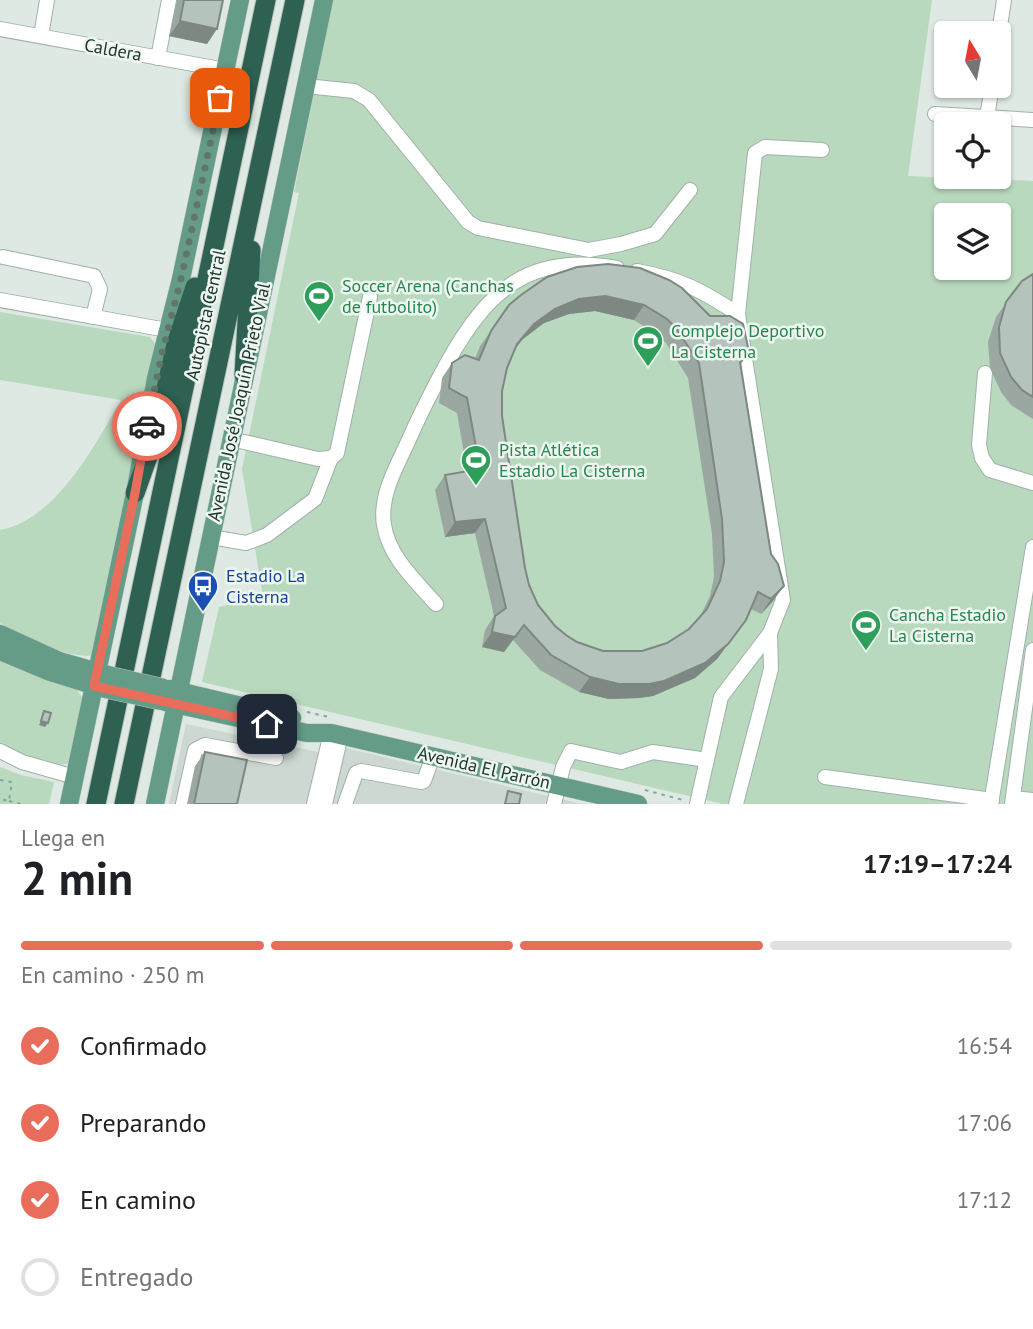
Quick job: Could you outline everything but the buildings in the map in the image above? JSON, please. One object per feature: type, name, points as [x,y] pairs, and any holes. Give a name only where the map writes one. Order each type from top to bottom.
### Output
[{"type":"highway","name":"Autopista Central","points":[[96,804],[266,0]]},
{"type":"highway","name":"Autopista Central","points":[[124,804],[295,0]]},
{"type":"highway","points":[[244,375],[255,186]]},
{"type":"highway","points":[[135,493],[155,437],[185,315],[217,234]]},
{"type":"main road","points":[[69,804],[101,680],[153,390],[181,279],[240,0]]},
{"type":"main road","name":"Avenida José Joaquín Prieto Vial","points":[[155,804],[170,696],[211,537],[324,0]]},
{"type":"main road","name":"Avenida El Parrón","points":[[0,647],[34,666],[170,696],[307,733],[336,734],[638,804]]},
{"type":"street","points":[[41,36],[47,0]]},
{"type":"street","points":[[158,58],[169,0]]},
{"type":"street","points":[[1001,21],[1004,0]]},
{"type":"street","name":"Caldera","points":[[0,29],[226,70]]},
{"type":"street","points":[[306,86],[354,91],[369,100],[468,222],[478,228],[589,250],[654,234],[690,190]]},
{"type":"street","points":[[1011,119],[1033,120]]},
{"type":"street","points":[[697,804],[721,697],[770,632],[783,600],[738,314],[755,153],[765,147],[822,150]]},
{"type":"street","points":[[3,257],[94,276],[100,289],[93,317]]},
{"type":"street","points":[[436,604],[399,561],[388,543],[383,522],[385,495],[423,407],[463,334],[487,302],[509,285],[534,273],[559,265],[596,264],[666,276],[701,290],[738,314]]},
{"type":"street","points":[[211,537],[246,543],[267,535],[315,499],[331,458],[337,453],[370,297]]},
{"type":"street","points":[[0,300],[167,330]]},
{"type":"street","points":[[985,373],[979,445],[982,457],[990,470],[1033,484]]},
{"type":"street","points":[[231,439],[318,459],[331,458]]},
{"type":"street","points":[[825,777],[992,802],[1033,547]]},
{"type":"street","points":[[736,804],[771,669],[770,632]]},
{"type":"street","points":[[1033,650],[1012,801],[1033,800]]},
{"type":"street","points":[[314,804],[336,734]]},
{"type":"street","points":[[325,804],[336,734]]},
{"type":"street","points":[[183,804],[197,748],[205,745],[276,758]]},
{"type":"street","points":[[554,804],[568,752],[574,750],[621,762],[653,752],[707,760]]},
{"type":"street","points":[[0,751],[22,762],[75,777]]},
{"type":"street","points":[[345,804],[356,773],[361,771],[421,782],[424,781],[433,756]]},
{"type":"path","points":[[0,780],[12,782],[9,801]]},
{"type":"path","points":[[0,799],[21,804]]},
{"type":"shaded area","points":[[186,724],[318,752],[346,748],[582,804],[169,804]]},
{"type":"green space","name":"Complejo Deportivo La Cisterna","points":[[333,0],[932,0],[908,176],[934,177],[934,189],[1011,189],[1011,180],[1033,181],[1033,804],[723,804],[202,682],[219,607],[263,597],[242,469],[299,193],[294,192]]},
{"type":"green space","points":[[0,312],[150,337],[158,347],[95,655],[84,656],[59,651],[0,623],[0,530],[39,512],[56,496],[86,458],[121,400],[0,380]]},
{"type":"green space","points":[[0,660],[77,690],[84,700],[70,763],[44,763],[0,744]]},
{"type":"green space","points":[[0,767],[54,782],[49,804],[0,804]]},
{"type":"way so far","points":[[147,426],[220,98]]},
{"type":"place","name":"Soccer Arena (Canchas de futbolito)","points":[[319,323]]},
{"type":"place","name":"Complejo Deportivo La Cisterna","points":[[648,368]]},
{"type":"place","name":"Pista Atlética Estadio La Cisterna","points":[[476,487]]},
{"type":"place","name":"Estadio La Cisterna","points":[[203,613]]},
{"type":"place","name":"Cancha Estadio La Cisterna","points":[[866,652]]},
{"type":"route","points":[[147,426],[94,686],[267,724]]}]
